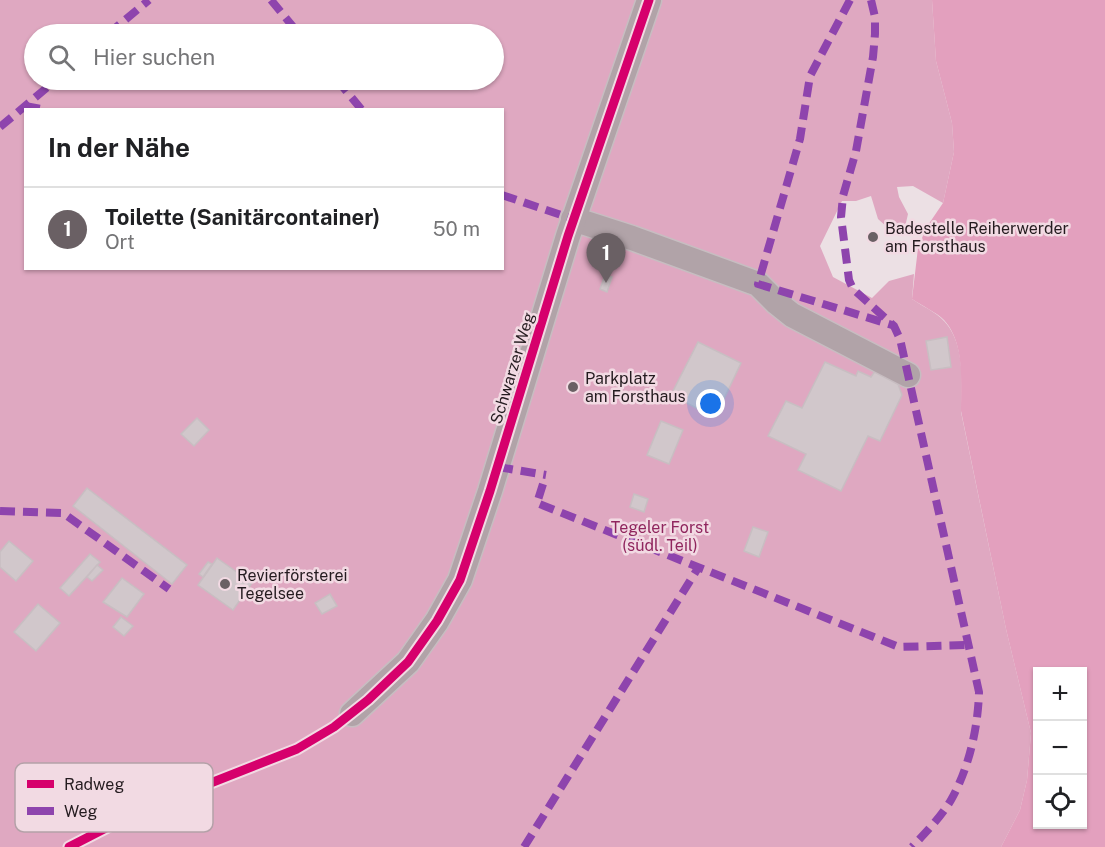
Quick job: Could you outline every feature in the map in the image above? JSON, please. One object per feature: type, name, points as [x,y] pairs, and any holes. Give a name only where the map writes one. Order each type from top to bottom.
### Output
[{"type":"lane","name":"Schwarzer Weg","points":[[352,714],[408,662],[437,621],[460,580],[490,491],[573,219],[649,0]]},
{"type":"lane","points":[[573,219],[758,284],[792,315],[908,375]]},
{"type":"green space","name":"Tegeler Forst (südl. Teil)","points":[[0,0],[932,0],[936,61],[952,123],[954,152],[943,203],[913,186],[897,187],[899,197],[908,214],[905,227],[887,227],[878,219],[871,196],[856,201],[842,201],[820,246],[833,277],[872,298],[889,281],[914,274],[912,299],[941,318],[956,340],[961,364],[961,412],[1006,629],[1031,733],[1027,780],[1020,810],[1001,847],[0,847]]},
{"type":"shaded area","points":[[932,0],[1105,0],[1105,847],[1001,847],[1020,810],[1027,780],[1031,733],[1006,629],[961,411],[961,376],[956,340],[944,320],[912,299],[918,248],[926,228],[943,203],[954,152],[952,123],[936,61]]},
{"type":"building","points":[[605,275],[612,277],[607,292],[600,289]]},
{"type":"building","points":[[947,337],[951,367],[931,370],[926,341]]},
{"type":"building","points":[[698,342],[741,363],[721,405],[713,402],[708,414],[671,395]]},
{"type":"building","points":[[825,362],[856,376],[858,371],[871,377],[875,371],[898,384],[902,395],[880,441],[868,436],[841,491],[798,470],[806,454],[768,436],[786,401],[802,408]]},
{"type":"building","points":[[197,418],[209,430],[194,446],[181,434]]},
{"type":"building","points":[[661,421],[683,430],[669,464],[647,455]]},
{"type":"building","points":[[87,488],[187,565],[172,584],[73,506]]},
{"type":"building","points":[[634,494],[648,499],[644,512],[630,507]]},
{"type":"building","points":[[753,527],[768,532],[759,557],[744,551]]},
{"type":"building","points":[[9,541],[33,561],[16,581],[0,567],[0,552]]},
{"type":"building","points":[[90,554],[100,562],[69,596],[60,588]]},
{"type":"building","name":"Revierförsterei Tegelsee","points":[[217,558],[252,583],[233,610],[198,585]]},
{"type":"building","points":[[208,562],[212,564],[203,577],[199,574]]},
{"type":"building","points":[[97,565],[103,570],[92,581],[87,577]]},
{"type":"building","points":[[122,578],[144,594],[127,617],[103,602]]},
{"type":"building","points":[[330,594],[337,606],[322,614],[315,603]]},
{"type":"building","points":[[38,604],[60,623],[36,651],[14,632]]},
{"type":"building","points":[[121,617],[133,626],[124,636],[113,627]]},
{"type":"marked path","points":[[120,24],[149,0]]},
{"type":"marked path","points":[[271,0],[291,24]]},
{"type":"marked path","points":[[850,0],[810,76],[800,139],[758,284],[892,325]]},
{"type":"marked path","points":[[871,0],[875,17],[873,57],[856,151],[843,196],[841,217],[849,280],[853,289],[894,326],[900,339],[979,692],[977,720],[963,775],[943,812],[912,847]]},
{"type":"marked path","points":[[0,127],[44,90]]},
{"type":"marked path","points":[[345,90],[360,108]]},
{"type":"marked path","points":[[25,106],[36,108]]},
{"type":"marked path","points":[[504,196],[573,219]]},
{"type":"marked path","points":[[498,467],[546,475]]},
{"type":"marked path","points":[[543,484],[537,503],[899,647],[968,645]]},
{"type":"marked path","points":[[0,511],[63,513],[169,589]]},
{"type":"marked path","points":[[524,847],[698,568]]},
{"type":"cycle path","points":[[213,782],[297,749],[334,727],[368,700],[408,662],[437,621],[460,580],[490,491],[568,236],[649,0]]},
{"type":"cycle path","points":[[69,847],[98,832]]},
{"type":"place","name":"Badestelle Reiherwerder am Forsthaus","points":[[873,237]]},
{"type":"place","name":"Toilette (Sanitärcontainer)","points":[[606,283]]},
{"type":"place","name":"Parkplatz am Forsthaus","points":[[573,387]]},
{"type":"place","name":"Revierförsterei Tegelsee","points":[[225,584]]}]
